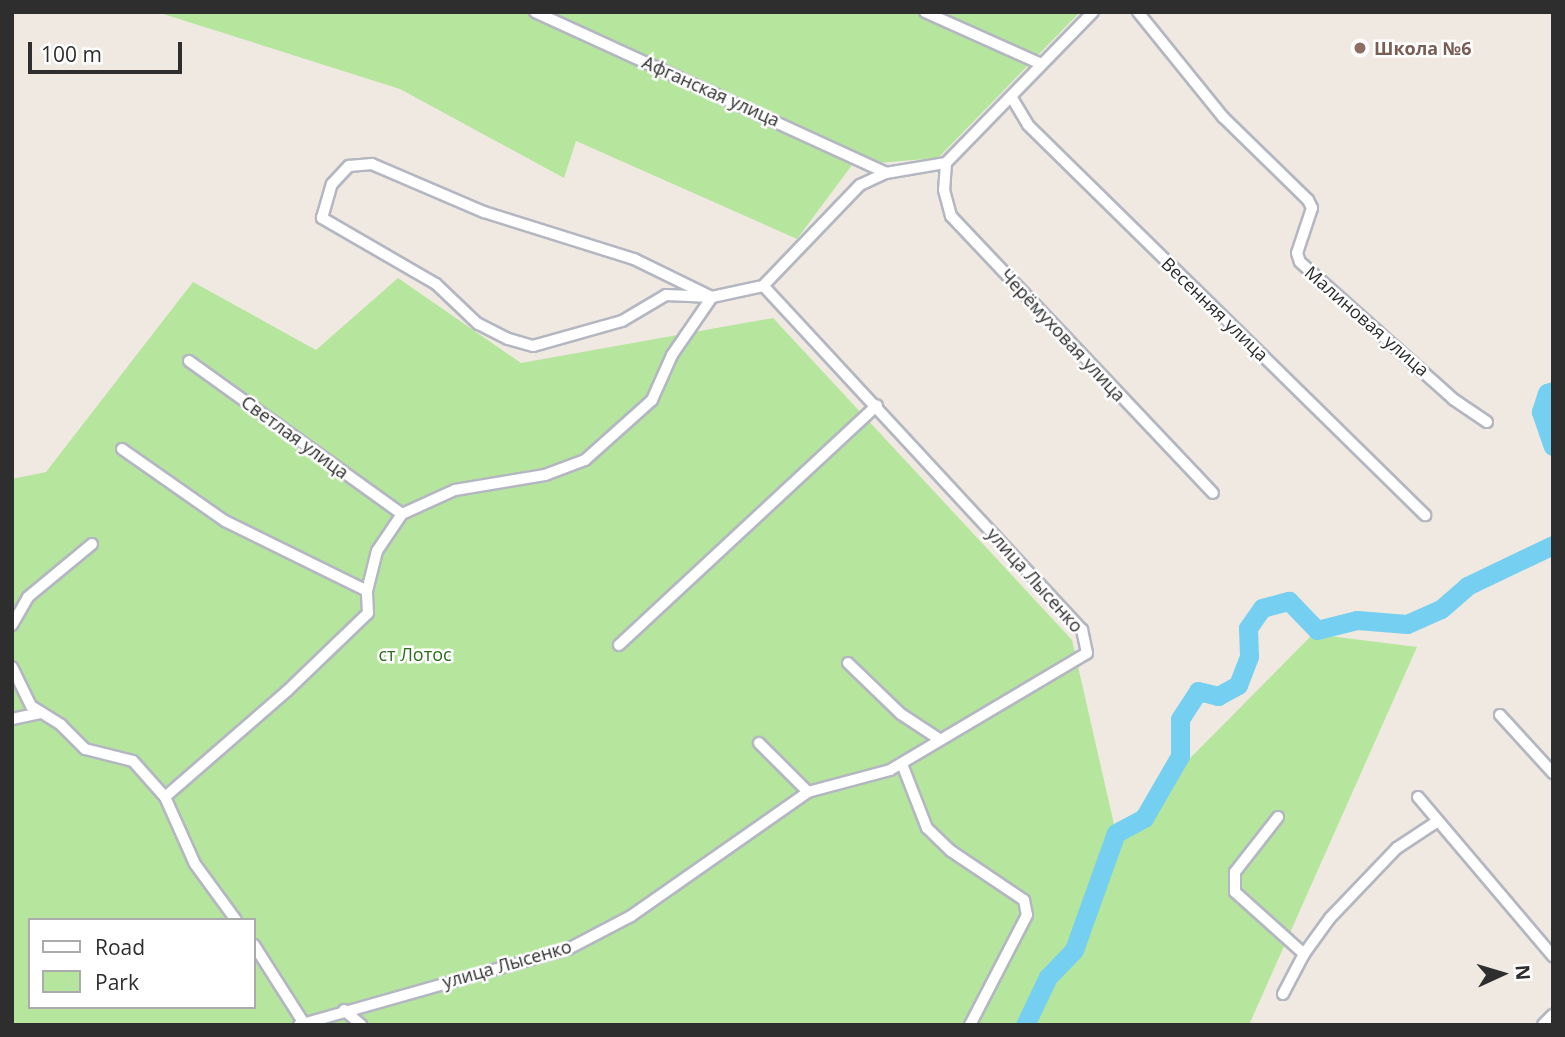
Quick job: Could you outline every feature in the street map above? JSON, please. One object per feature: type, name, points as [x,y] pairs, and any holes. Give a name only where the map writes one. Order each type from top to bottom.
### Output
[{"type":"street","name":"Афганская улица","points":[[535,12],[886,173]]},
{"type":"street","points":[[925,12],[1041,64]]},
{"type":"street","points":[[712,297],[634,259],[484,212],[372,164],[349,166],[332,184],[321,218],[436,284],[478,324],[533,346],[622,321],[666,295],[712,297],[763,286],[860,186],[886,173],[946,163],[1093,12]]},
{"type":"street","name":"Малиновая улица","points":[[1138,12],[1223,117],[1308,200],[1312,208],[1297,253],[1300,262],[1453,398],[1487,422]]},
{"type":"street","name":"Весенняя улица","points":[[1012,98],[1028,125],[1425,515]]},
{"type":"street","name":"Черёмуховая улица","points":[[946,163],[944,190],[951,216],[1213,493]]},
{"type":"street","name":"улица Лысенко","points":[[301,1023],[568,949],[631,916],[808,792],[902,764],[1081,659],[1088,646],[1082,630],[877,405],[763,286]]},
{"type":"street","points":[[165,797],[287,691],[368,613],[367,591],[377,551],[402,514],[455,490],[545,475],[585,460],[652,400],[672,355],[712,297]]},
{"type":"street","name":"Светлая улица","points":[[189,361],[402,514]]},
{"type":"street","points":[[619,645],[877,405]]},
{"type":"street","points":[[122,449],[225,521],[367,591]]},
{"type":"street","points":[[12,625],[28,597],[92,544]]},
{"type":"street","points":[[848,663],[901,715],[939,740]]},
{"type":"street","points":[[12,667],[31,706],[85,749],[133,761],[165,797],[195,864],[235,918]]},
{"type":"street","points":[[12,719],[41,713]]},
{"type":"street","points":[[1500,715],[1553,773]]},
{"type":"street","points":[[759,743],[808,792]]},
{"type":"street","points":[[902,764],[927,828],[951,851],[1024,901],[1027,915],[970,1025]]},
{"type":"street","points":[[1418,797],[1553,956]]},
{"type":"street","points":[[1278,817],[1235,872],[1235,892],[1304,954]]},
{"type":"street","points":[[1283,994],[1304,954],[1397,848],[1438,821]]},
{"type":"street","points":[[256,948],[301,1023]]},
{"type":"street","points":[[344,1010],[361,1025]]},
{"type":"street","points":[[1544,1025],[1553,1016]]},
{"type":"green space","points":[[157,12],[1080,12],[938,158],[852,165],[797,239],[576,141],[564,178],[400,89]]},
{"type":"green space","name":"ст Лотос","points":[[398,278],[521,363],[773,318],[1072,640],[1116,833],[1313,634],[1417,647],[1249,1025],[12,1025],[12,479],[46,472],[193,282],[316,350]]},
{"type":"waterway","points":[[1553,391],[1547,393],[1541,412],[1553,446]]},
{"type":"waterway","points":[[1025,1025],[1048,977],[1074,950],[1116,833],[1144,818],[1180,756],[1180,719],[1198,691],[1218,696],[1238,685],[1249,656],[1248,628],[1262,608],[1289,601],[1317,630],[1357,620],[1407,624],[1441,609],[1467,586],[1553,545]]},
{"type":"place","name":"Школа №6","points":[[1360,48]]}]
